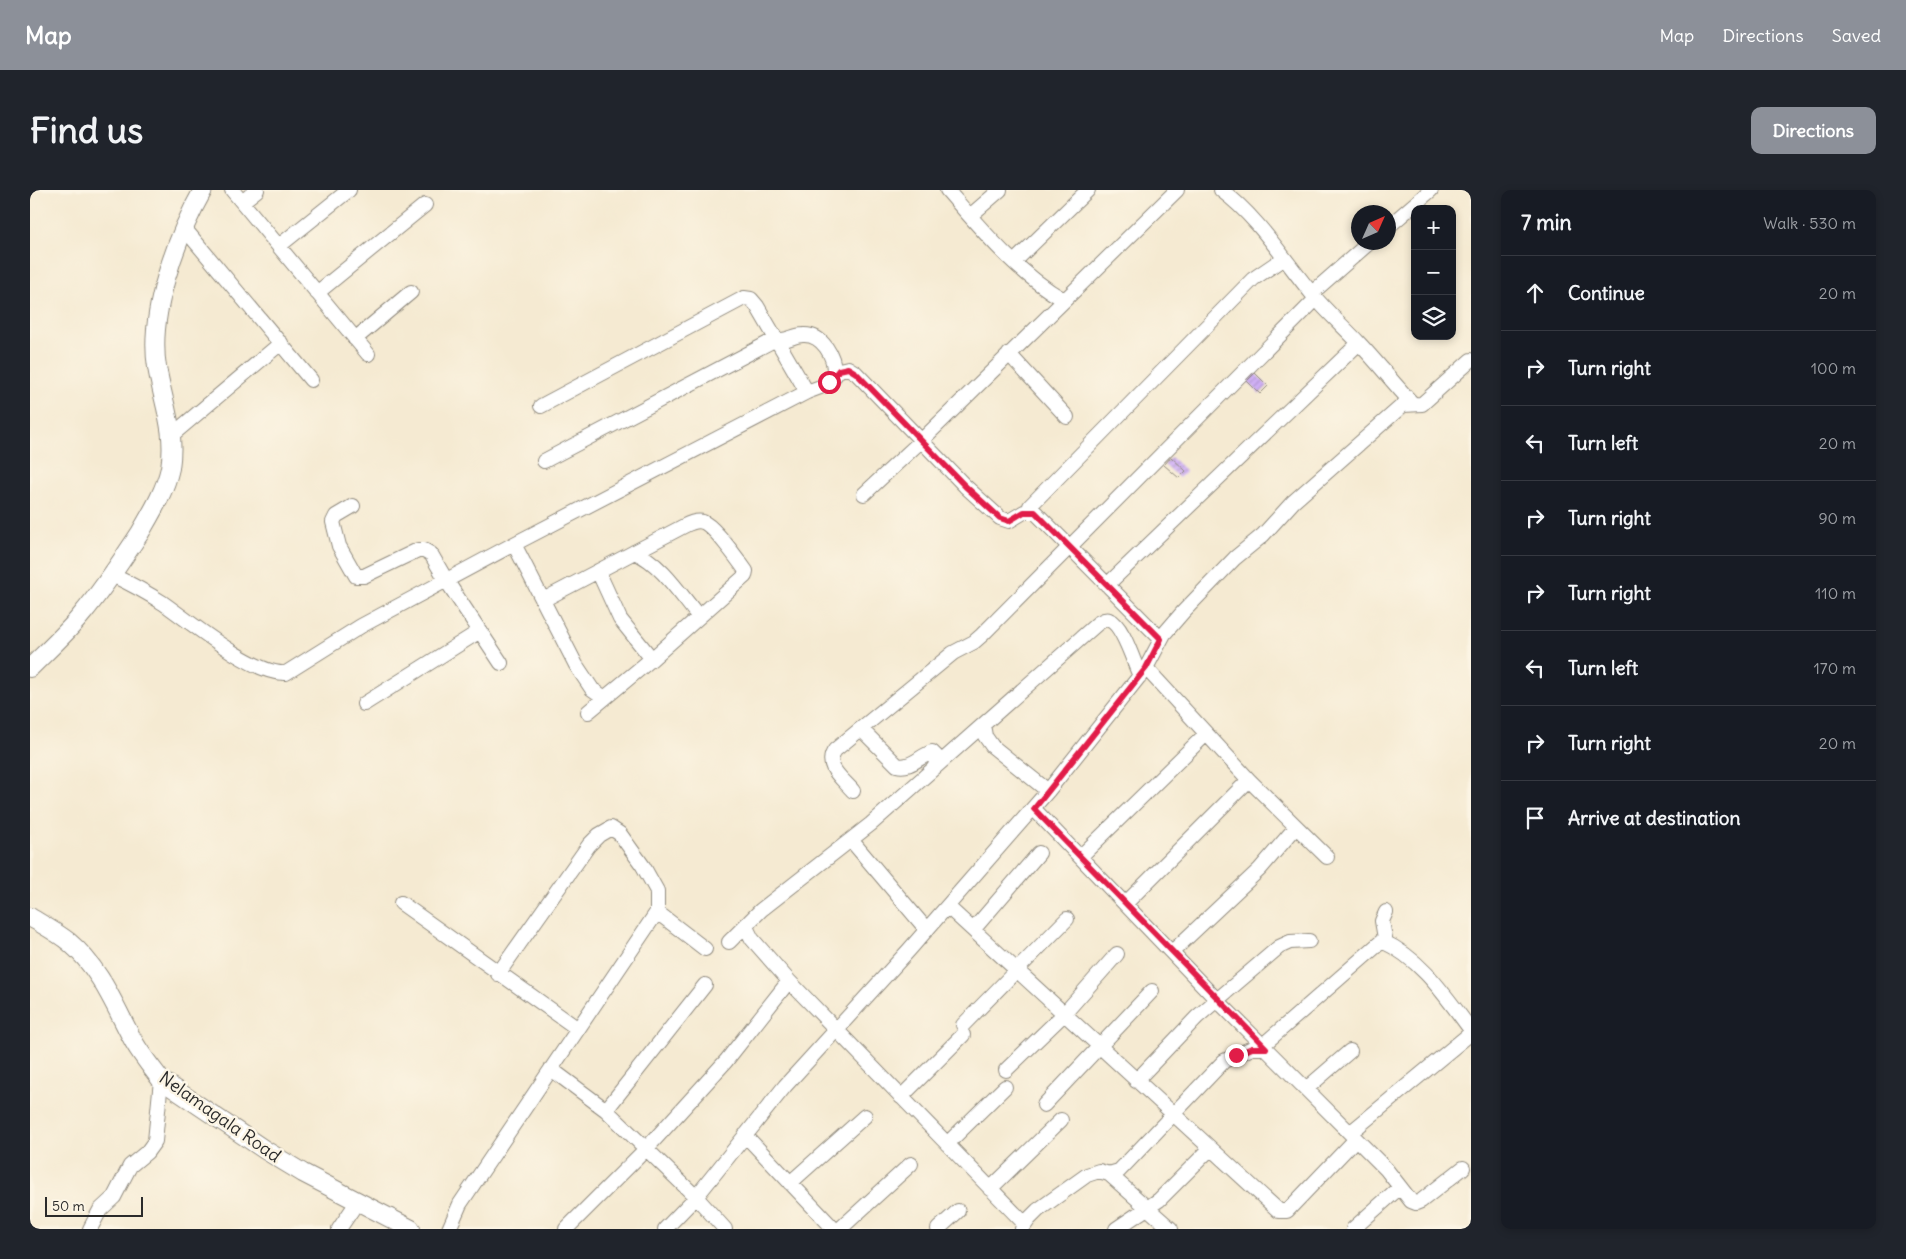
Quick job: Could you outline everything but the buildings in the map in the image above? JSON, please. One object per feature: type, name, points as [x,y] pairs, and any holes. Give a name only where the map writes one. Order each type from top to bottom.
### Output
[{"type":"street","points":[[30,668],[82,615],[112,575],[152,513],[164,487],[169,468],[172,435],[156,365],[157,323],[164,283],[184,228],[203,190]]},
{"type":"street","points":[[232,190],[368,354]]},
{"type":"street","points":[[242,202],[257,190]]},
{"type":"street","points":[[279,246],[349,190]]},
{"type":"street","points":[[947,190],[1032,280],[1064,300]]},
{"type":"street","points":[[970,216],[1000,190]]},
{"type":"street","points":[[1014,262],[1088,190]]},
{"type":"street","points":[[864,494],[922,440],[1177,190]]},
{"type":"street","points":[[1220,190],[1232,198],[1252,218],[1314,296],[1413,404]]},
{"type":"street","points":[[1396,220],[1431,190]]},
{"type":"street","points":[[317,292],[425,205]]},
{"type":"street","points":[[184,228],[311,380]]},
{"type":"street","points":[[853,790],[832,768],[830,759],[835,750],[953,653],[974,642],[1314,296],[1362,250]]},
{"type":"street","points":[[1029,511],[1030,506],[1253,279],[1284,258]]},
{"type":"street","points":[[355,339],[411,292]]},
{"type":"street","points":[[540,406],[744,298],[751,299],[754,302],[807,392]]},
{"type":"street","points":[[544,460],[776,339],[782,340],[805,334],[817,338],[824,345],[833,360],[834,374]]},
{"type":"street","points":[[1108,585],[1358,343]]},
{"type":"street","points":[[172,435],[281,344]]},
{"type":"street","points":[[1009,354],[1066,417]]},
{"type":"street","points":[[664,1229],[696,1197],[785,1086],[948,907],[1034,809],[1143,672],[1164,634],[1183,612],[1235,558],[1263,535],[1293,502],[1403,405],[1422,404],[1471,360]]},
{"type":"street","points":[[112,575],[143,591],[248,660],[269,671],[280,674],[286,673],[361,626],[514,544],[807,392],[823,386],[839,370],[848,368],[856,373],[965,486],[1000,518],[1009,521],[1024,512],[1035,512],[1161,639]]},
{"type":"street","points":[[353,506],[336,516],[332,522],[339,546],[356,576],[364,576],[418,550],[424,550],[431,554],[446,580],[501,662]]},
{"type":"street","points":[[543,600],[690,523],[702,522],[713,530],[747,573],[652,659],[588,712]]},
{"type":"street","points":[[514,544],[586,681],[597,694],[605,698]]},
{"type":"street","points":[[634,552],[649,559],[699,617]]},
{"type":"street","points":[[598,571],[620,619],[652,659]]},
{"type":"street","points":[[729,942],[761,910],[850,840],[1098,623],[1105,619],[1113,622],[1122,634],[1143,672],[1327,857]]},
{"type":"street","points":[[364,704],[480,631]]},
{"type":"street","points":[[983,725],[985,736],[992,746],[1048,791]]},
{"type":"street","points":[[861,728],[897,765],[905,766],[932,752],[938,758],[934,768]]},
{"type":"street","points":[[1080,857],[1206,734]]},
{"type":"street","points":[[1125,904],[1249,780]]},
{"type":"street","points":[[1034,809],[1217,1000],[1386,1169],[1411,1201],[1416,1203],[1463,1168]]},
{"type":"street","points":[[1172,952],[1260,869],[1296,827]]},
{"type":"street","points":[[450,1229],[460,1204],[657,912],[657,890],[643,866],[620,834],[610,828],[589,845],[498,974]]},
{"type":"street","points":[[850,840],[927,930]]},
{"type":"street","points":[[973,930],[1039,853]]},
{"type":"street","points":[[401,903],[498,974],[578,1029]]},
{"type":"street","points":[[948,907],[1268,1203],[1279,1211],[1285,1212],[1353,1136],[1471,1032],[1440,988],[1405,954],[1382,941]]},
{"type":"street","points":[[657,912],[705,949]]},
{"type":"street","points":[[1109,1174],[1119,1170],[1224,1061],[1252,1048],[1264,1047],[1382,941],[1385,938],[1382,921],[1386,912]]},
{"type":"street","name":"Nelamagala Road","points":[[30,917],[69,942],[92,967],[107,989],[135,1042],[162,1080],[264,1150],[303,1173],[411,1229]]},
{"type":"street","points":[[901,1097],[1067,919]]},
{"type":"street","points":[[748,923],[747,930],[750,936],[789,981],[990,1188],[1023,1226],[1038,1210],[1087,1175],[1099,1171],[1109,1174],[1171,1229]]},
{"type":"street","points":[[1136,1081],[1184,1030],[1284,944],[1308,941]]},
{"type":"street","points":[[1006,1070],[1064,1014],[1118,954]]},
{"type":"street","points":[[566,1229],[646,1149],[726,1061],[789,981]]},
{"type":"street","points":[[606,1110],[705,985]]},
{"type":"street","points":[[1044,1105],[1152,991]]},
{"type":"street","points":[[1306,1089],[1350,1051]]},
{"type":"street","points":[[551,1069],[606,1110],[696,1197],[725,1229]]},
{"type":"street","points":[[90,1229],[100,1210],[114,1197],[130,1166],[155,1141],[162,1080]]},
{"type":"street","points":[[947,1144],[1005,1087]]},
{"type":"street","points":[[790,1183],[865,1116]]},
{"type":"street","points":[[990,1188],[1061,1120]]},
{"type":"street","points":[[745,1135],[834,1229]]},
{"type":"street","points":[[1116,1229],[1159,1200],[1210,1149]]},
{"type":"street","points":[[840,1229],[911,1164]]},
{"type":"street","points":[[1353,1229],[1400,1187]]},
{"type":"street","points":[[339,1229],[358,1201]]},
{"type":"street","points":[[938,1229],[958,1211]]},
{"type":"route","points":[[829,382],[839,370],[848,368],[856,373],[965,486],[1000,518],[1009,521],[1024,512],[1035,512],[1161,639],[1146,668],[1034,809],[1217,1000],[1266,1048],[1252,1048],[1236,1055]]}]
